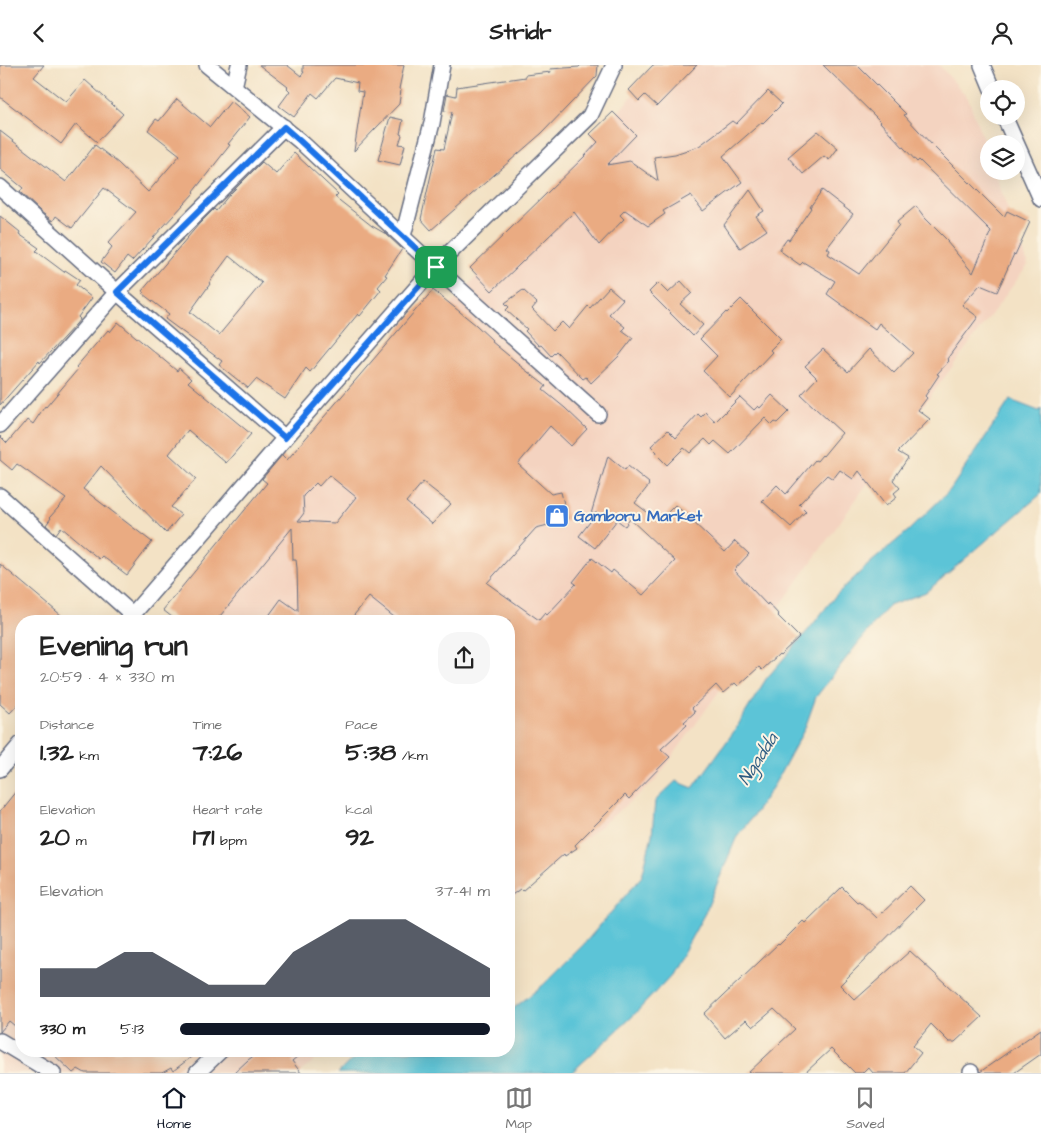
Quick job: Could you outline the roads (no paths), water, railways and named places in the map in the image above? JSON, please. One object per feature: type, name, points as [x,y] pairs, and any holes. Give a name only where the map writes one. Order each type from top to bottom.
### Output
[{"type":"street","points":[[207,65],[300,141],[598,414]]},
{"type":"street","points":[[234,87],[239,65]]},
{"type":"street","points":[[403,236],[432,123],[442,65]]},
{"type":"street","points":[[133,615],[436,267],[590,116],[614,65]]},
{"type":"street","points":[[982,65],[988,80]]},
{"type":"street","points":[[1008,125],[1041,199]]},
{"type":"street","points":[[0,425],[117,292],[284,127]]},
{"type":"street","points":[[0,187],[285,438]]},
{"type":"street","points":[[0,496],[127,615]]},
{"type":"street","points":[[0,769],[15,752]]},
{"type":"street","points":[[0,1041],[15,1050]]},
{"type":"street","points":[[26,1057],[53,1073]]},
{"type":"street","points":[[197,1073],[214,1057]]},
{"type":"water","name":"Ngadda","points":[[1010,400],[1039,411],[1041,409],[1041,494],[926,592],[889,606],[855,647],[816,697],[805,728],[774,785],[737,836],[705,913],[671,975],[632,1017],[571,1073],[338,1073],[348,1063],[358,1057],[515,1057],[515,1007],[543,985],[584,944],[642,876],[652,835],[655,801],[676,781],[693,788],[735,730],[766,679],[836,595],[908,531],[950,490]]},
{"type":"place","name":"Gamboru Market","points":[[557,516]]}]
